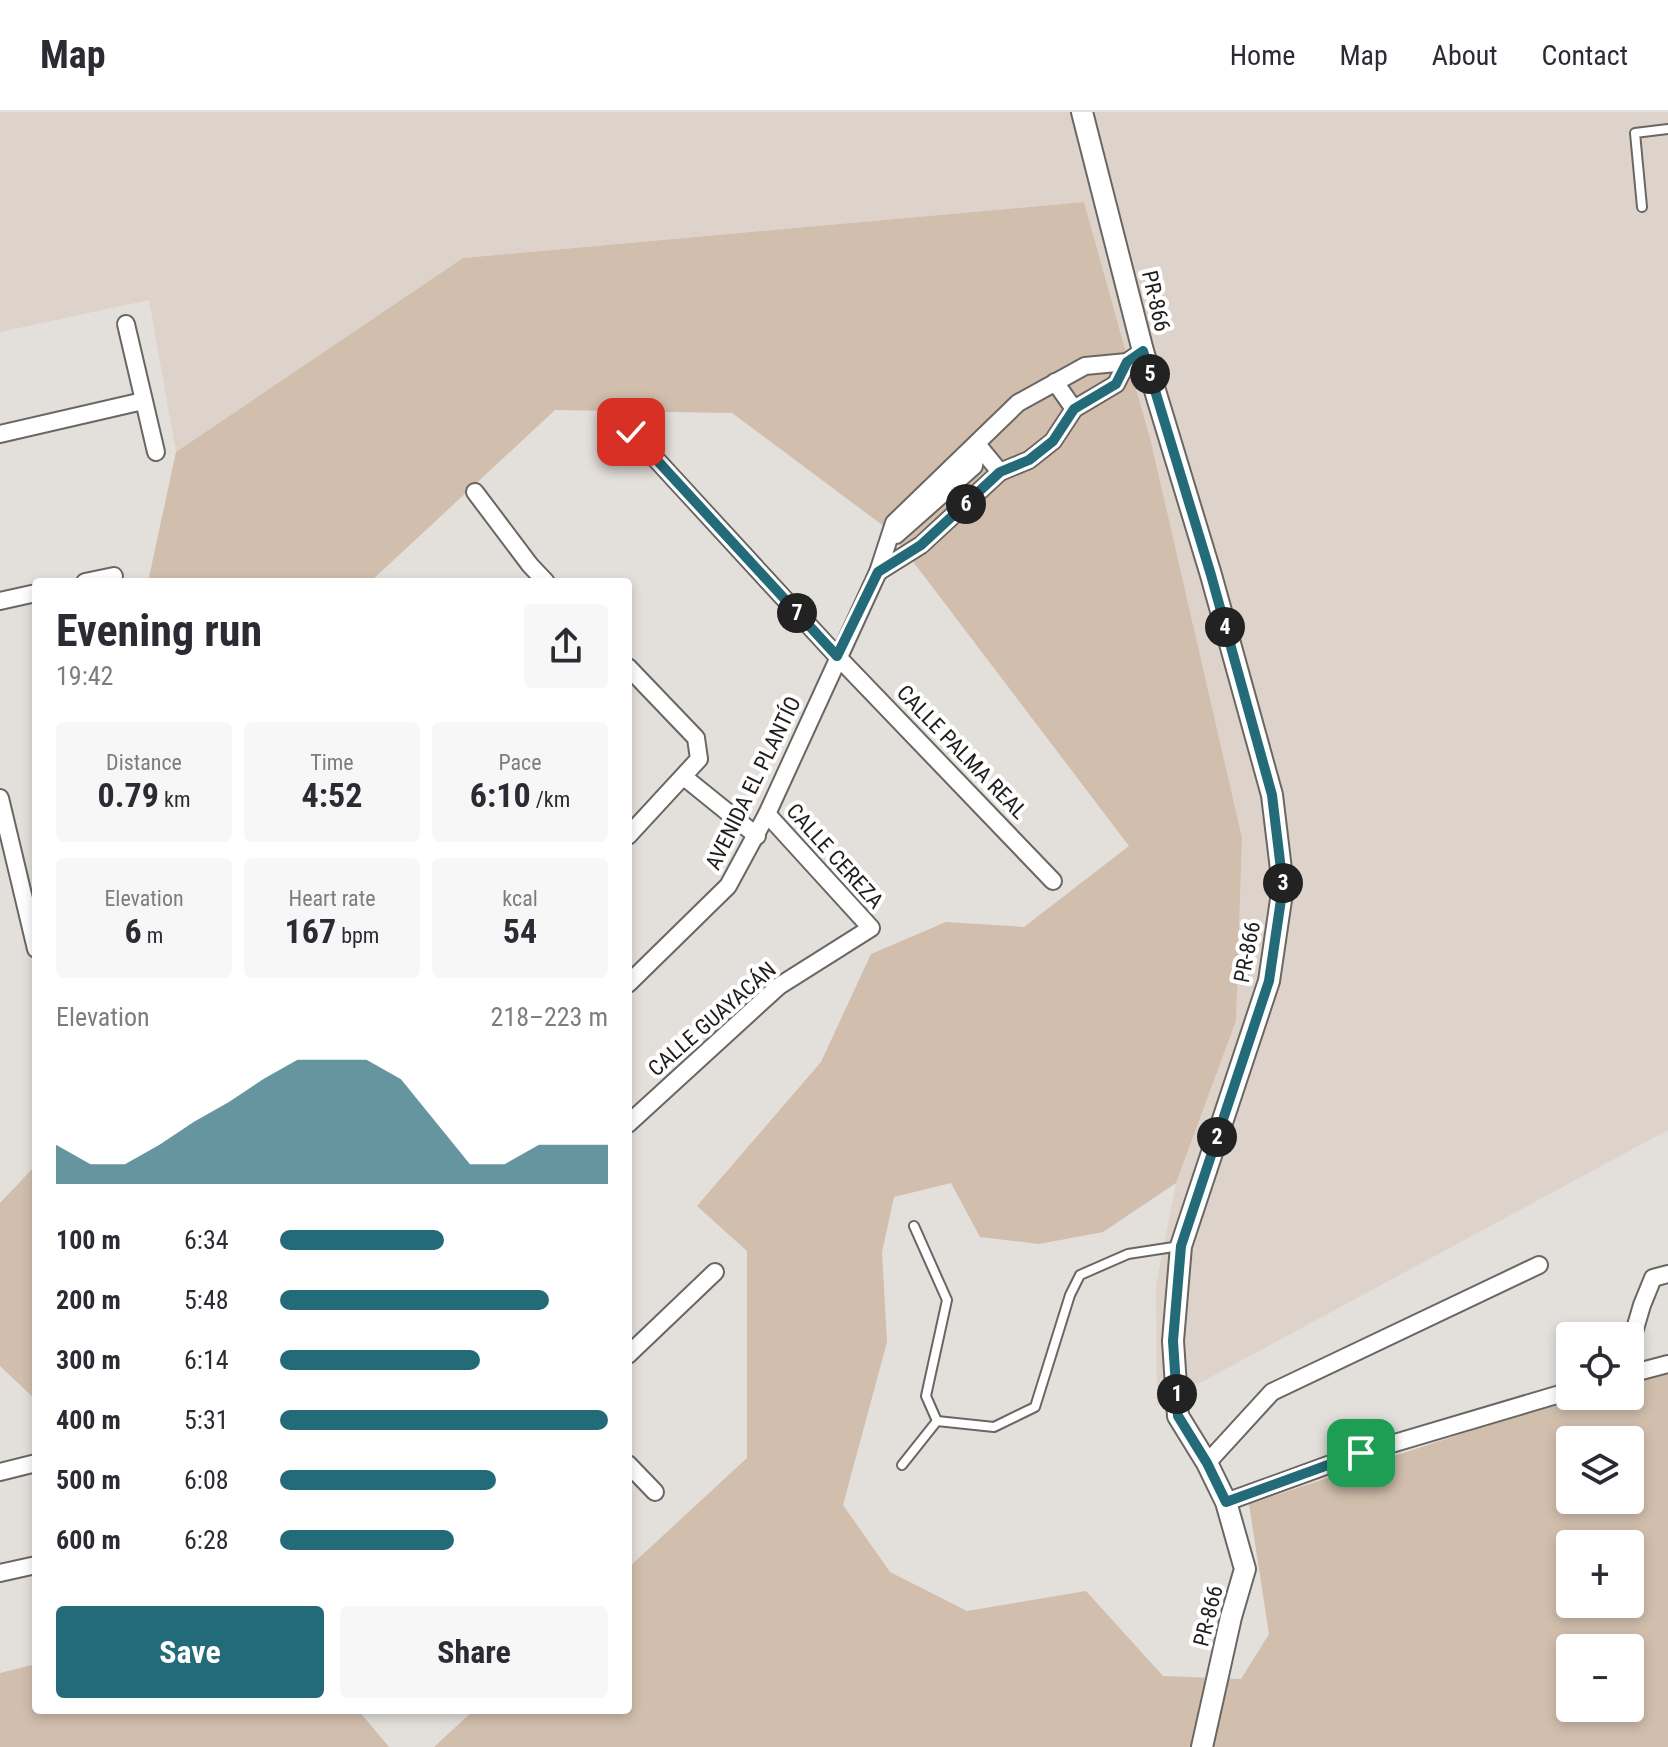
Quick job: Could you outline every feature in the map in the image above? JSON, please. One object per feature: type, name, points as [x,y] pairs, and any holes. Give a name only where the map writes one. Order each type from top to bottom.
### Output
[{"type":"street","name":"PR-866","points":[[1082,112],[1135,356],[1211,575],[1272,795],[1283,886],[1269,981],[1181,1246],[1173,1341],[1178,1416],[1207,1463],[1226,1502],[1245,1569],[1202,1747]]},
{"type":"street","points":[[126,324],[156,452]]},
{"type":"street","name":"AVENIDA EL PLANTÍO","points":[[632,980],[728,886],[757,836],[878,572],[894,523],[1018,403],[1085,366],[1135,356]]},
{"type":"street","points":[[878,572],[921,545],[1000,472],[1029,460],[1053,441],[1074,409],[1116,384],[1135,356]]},
{"type":"street","points":[[1055,382],[1074,409]]},
{"type":"street","points":[[0,434],[143,401]]},
{"type":"street","name":"CALLE PALMA REAL","points":[[631,432],[837,656],[1053,881]]},
{"type":"street","points":[[977,444],[1000,472]]},
{"type":"street","points":[[475,492],[542,578]]},
{"type":"street","points":[[104,578],[114,576]]},
{"type":"street","points":[[0,601],[32,594]]},
{"type":"street","points":[[632,671],[696,738],[699,759],[632,832]]},
{"type":"street","points":[[684,777],[757,836]]},
{"type":"street","points":[[0,798],[32,932]]},
{"type":"street","name":"CALLE CEREZA","points":[[767,814],[871,928]]},
{"type":"street","name":"CALLE GUAYACÁN","points":[[632,1120],[779,986],[871,928]]},
{"type":"street","points":[[1207,1463],[1272,1392],[1539,1265]]},
{"type":"street","points":[[632,1351],[715,1272]]},
{"type":"street","points":[[1637,1322],[1653,1278],[1668,1274]]},
{"type":"street","points":[[1644,1370],[1668,1364]]},
{"type":"street","points":[[1226,1502],[1361,1453],[1556,1395]]},
{"type":"street","points":[[0,1472],[32,1464]]},
{"type":"street","points":[[632,1468],[655,1492]]},
{"type":"street","points":[[0,1573],[32,1566]]},
{"type":"lane","points":[[1642,207],[1635,133],[1668,129]]},
{"type":"lane","points":[[914,1226],[947,1300],[926,1396],[937,1421]]},
{"type":"lane","points":[[937,1421],[994,1427],[1035,1407],[1070,1295],[1080,1275],[1128,1254],[1181,1246]]},
{"type":"lane","points":[[902,1465],[937,1421]]},
{"type":"shaded area","points":[[0,112],[1668,112],[1668,1130],[1157,1406],[1156,1286],[1176,1183],[1236,1021],[1242,838],[1151,442],[1084,202],[463,258],[176,452],[149,300],[0,332]]},
{"type":"shaded area","points":[[1084,202],[1151,442],[1242,838],[1236,1021],[1176,1183],[1103,1232],[1039,1244],[980,1237],[951,1183],[894,1197],[882,1252],[887,1342],[843,1505],[890,1572],[967,1611],[1086,1591],[1163,1676],[1241,1679],[1269,1634],[1249,1504],[1556,1403],[1556,1410],[1644,1410],[1644,1374],[1668,1366],[1668,1747],[434,1747],[470,1714],[632,1714],[632,1564],[747,1458],[747,1251],[697,1206],[821,1062],[871,954],[946,922],[1024,927],[1129,846],[889,530],[732,413],[555,410],[374,578],[149,578],[176,452],[463,258]]},
{"type":"shaded area","points":[[32,1169],[32,1396],[0,1366],[0,1203]]},
{"type":"shaded area","points":[[32,1665],[32,1714],[361,1714],[389,1747],[0,1747],[0,1673]]},
{"type":"route","points":[[631,432],[837,656],[878,572],[921,545],[1000,472],[1029,460],[1053,441],[1074,409],[1116,384],[1127,362],[1143,351],[1211,575],[1272,795],[1283,886],[1269,981],[1181,1246],[1173,1341],[1178,1416],[1207,1463],[1226,1502],[1361,1453]]}]
